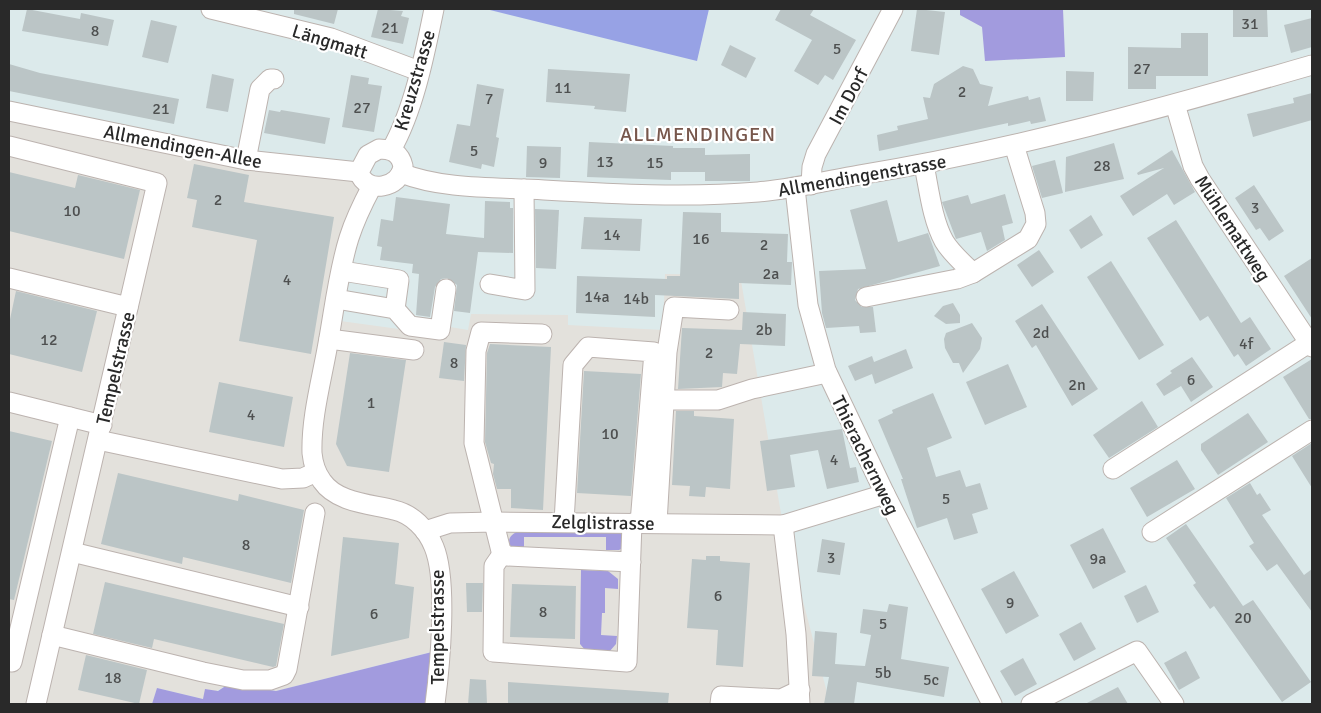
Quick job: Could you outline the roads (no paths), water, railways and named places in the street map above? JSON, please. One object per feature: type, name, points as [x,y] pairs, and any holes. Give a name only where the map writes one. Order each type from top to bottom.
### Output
[{"type":"street","name":"Längmatt","points":[[211,9],[331,38],[419,71]]},
{"type":"street","name":"Kreuzstrasse","points":[[391,150],[400,130],[419,71],[434,9]]},
{"type":"street","name":"Im Dorf","points":[[803,186],[816,154],[893,9]]},
{"type":"street","name":"Allmendingenstrasse","points":[[401,173],[426,181],[524,189],[679,195],[740,194],[803,186],[924,165],[1014,145],[1176,104],[1312,65]]},
{"type":"street","points":[[246,160],[260,89],[270,79],[274,79]]},
{"type":"street","name":"Mühlemattweg","points":[[1113,469],[1311,344],[1200,179],[1193,166],[1176,104]]},
{"type":"street","name":"Allmendingen-Allee","points":[[9,111],[246,160],[365,179]]},
{"type":"street","points":[[866,297],[957,279],[973,273],[1021,244],[1034,232],[1035,213],[1014,145]]},
{"type":"street","name":"Tempelstrasse","points":[[9,146],[157,183],[36,704]]},
{"type":"street","points":[[316,472],[312,454],[314,431],[336,299],[365,179],[364,160],[373,151],[391,150],[401,160],[401,173],[388,185],[365,179]]},
{"type":"street","points":[[924,165],[938,225],[944,240],[954,255],[973,273]]},
{"type":"street","name":"Thierachernweg","points":[[803,186],[808,305],[817,346],[827,373],[885,494],[992,704]]},
{"type":"street","points":[[490,284],[525,290],[524,189]]},
{"type":"street","points":[[342,271],[399,280],[394,309]]},
{"type":"street","points":[[9,278],[129,301]]},
{"type":"street","points":[[336,299],[394,309],[410,326],[440,330],[446,289]]},
{"type":"street","points":[[503,553],[494,566],[493,652],[627,662],[631,562],[643,523],[664,400],[667,352],[674,307],[729,310]]},
{"type":"street","points":[[542,334],[481,332],[476,351],[474,443],[503,553],[507,556],[631,562]]},
{"type":"street","points":[[329,339],[414,350]]},
{"type":"street","points":[[564,522],[573,364],[588,347],[654,352],[643,523]]},
{"type":"street","points":[[664,400],[718,400],[752,389],[827,373]]},
{"type":"street","points":[[9,402],[70,417],[100,433]]},
{"type":"street","points":[[12,662],[14,633],[70,417]]},
{"type":"street","points":[[1152,532],[1312,430]]},
{"type":"street","name":"Tempelstrasse","points":[[100,433],[282,480],[303,478],[316,472],[322,482],[336,494],[351,500],[403,512],[425,531],[436,554],[440,586],[440,642],[435,704]]},
{"type":"street","name":"Zelglistrasse","points":[[425,531],[450,523],[494,522],[783,524],[885,494]]},
{"type":"street","points":[[52,634],[203,672],[243,680],[270,680],[284,675],[287,669],[299,607],[315,512]]},
{"type":"street","points":[[720,704],[721,696],[765,702],[800,697],[796,634],[783,524]]},
{"type":"street","points":[[72,552],[299,607]]},
{"type":"street","points":[[1031,704],[1137,651],[1174,704]]},
{"type":"district","name":"ALLMENDINGEN","points":[[698,134]]}]
